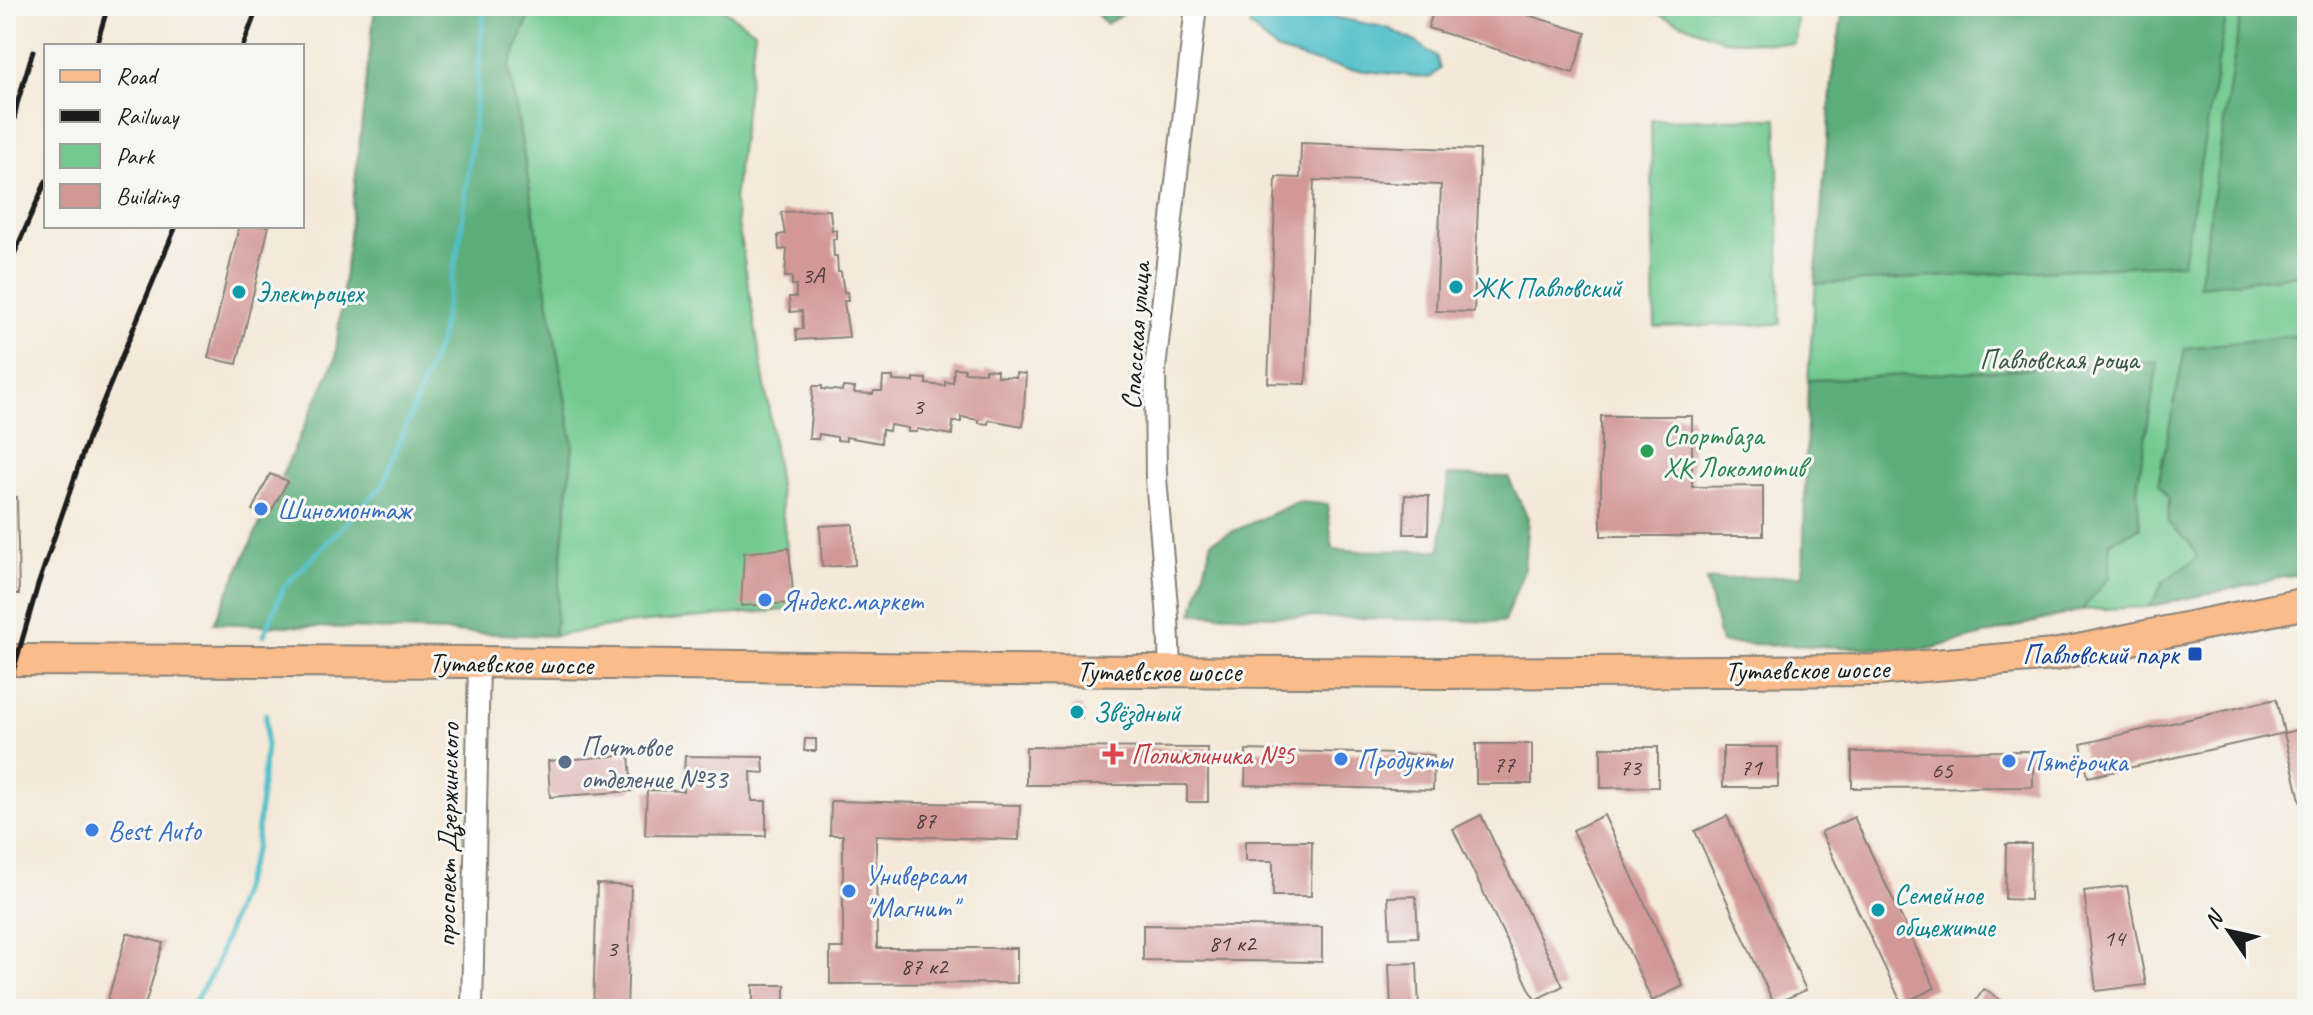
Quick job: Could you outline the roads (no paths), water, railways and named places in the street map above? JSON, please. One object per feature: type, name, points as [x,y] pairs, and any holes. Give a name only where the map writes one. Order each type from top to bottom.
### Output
[{"type":"main road","name":"Тутаевское шоссе","points":[[6,660],[84,658],[1444,673],[1876,670],[2054,655],[2307,603]]},
{"type":"street","name":"Спасская улица","points":[[1170,671],[1156,478],[1155,369],[1196,6]]},
{"type":"street","name":"проспект Дзержинского","points":[[472,1009],[479,662]]},
{"type":"water","points":[[1258,6],[1280,6],[1388,28],[1418,43],[1437,58],[1440,69],[1430,78],[1347,69],[1276,50],[1250,26]]},
{"type":"waterway","points":[[264,635],[284,587],[383,485],[439,343],[461,233],[484,6]]},
{"type":"waterway","points":[[190,1009],[215,968],[256,847],[266,714]]},
{"type":"railway","points":[[6,25],[7,6]]},
{"type":"railway","points":[[97,44],[108,6]]},
{"type":"railway","points":[[244,44],[258,6]]},
{"type":"railway","points":[[6,159],[17,104],[33,51]]},
{"type":"railway","points":[[6,273],[44,186]]},
{"type":"railway","points":[[6,696],[38,585],[88,438],[175,228]]},
{"type":"place","name":"ЖК Павловский","points":[[1456,287]]},
{"type":"place","name":"Электроцех","points":[[239,292]]},
{"type":"place","name":"Спортбаза ХК Локомотив","points":[[1647,451]]},
{"type":"place","name":"Шиномонтаж","points":[[261,509]]},
{"type":"place","name":"Яндекс.маркет","points":[[765,600]]},
{"type":"place","name":"Павловский парк","points":[[2195,654]]},
{"type":"place","name":"Звёздный","points":[[1077,712]]},
{"type":"place","name":"Поликлиника №5","points":[[1113,754]]},
{"type":"place","name":"Продукты","points":[[1341,759]]},
{"type":"place","name":"Пятёрочка","points":[[2009,761]]},
{"type":"place","name":"Почтовое отделение №33","points":[[565,762]]},
{"type":"place","name":"Best Auto","points":[[92,830]]},
{"type":"place","name":"Универсам \"Магнит\"","points":[[849,891]]},
{"type":"place","name":"Семейное общежитие","points":[[1878,910]]},
{"type":"park label","name":"Павловская роща","points":[[2059,359]]}]
